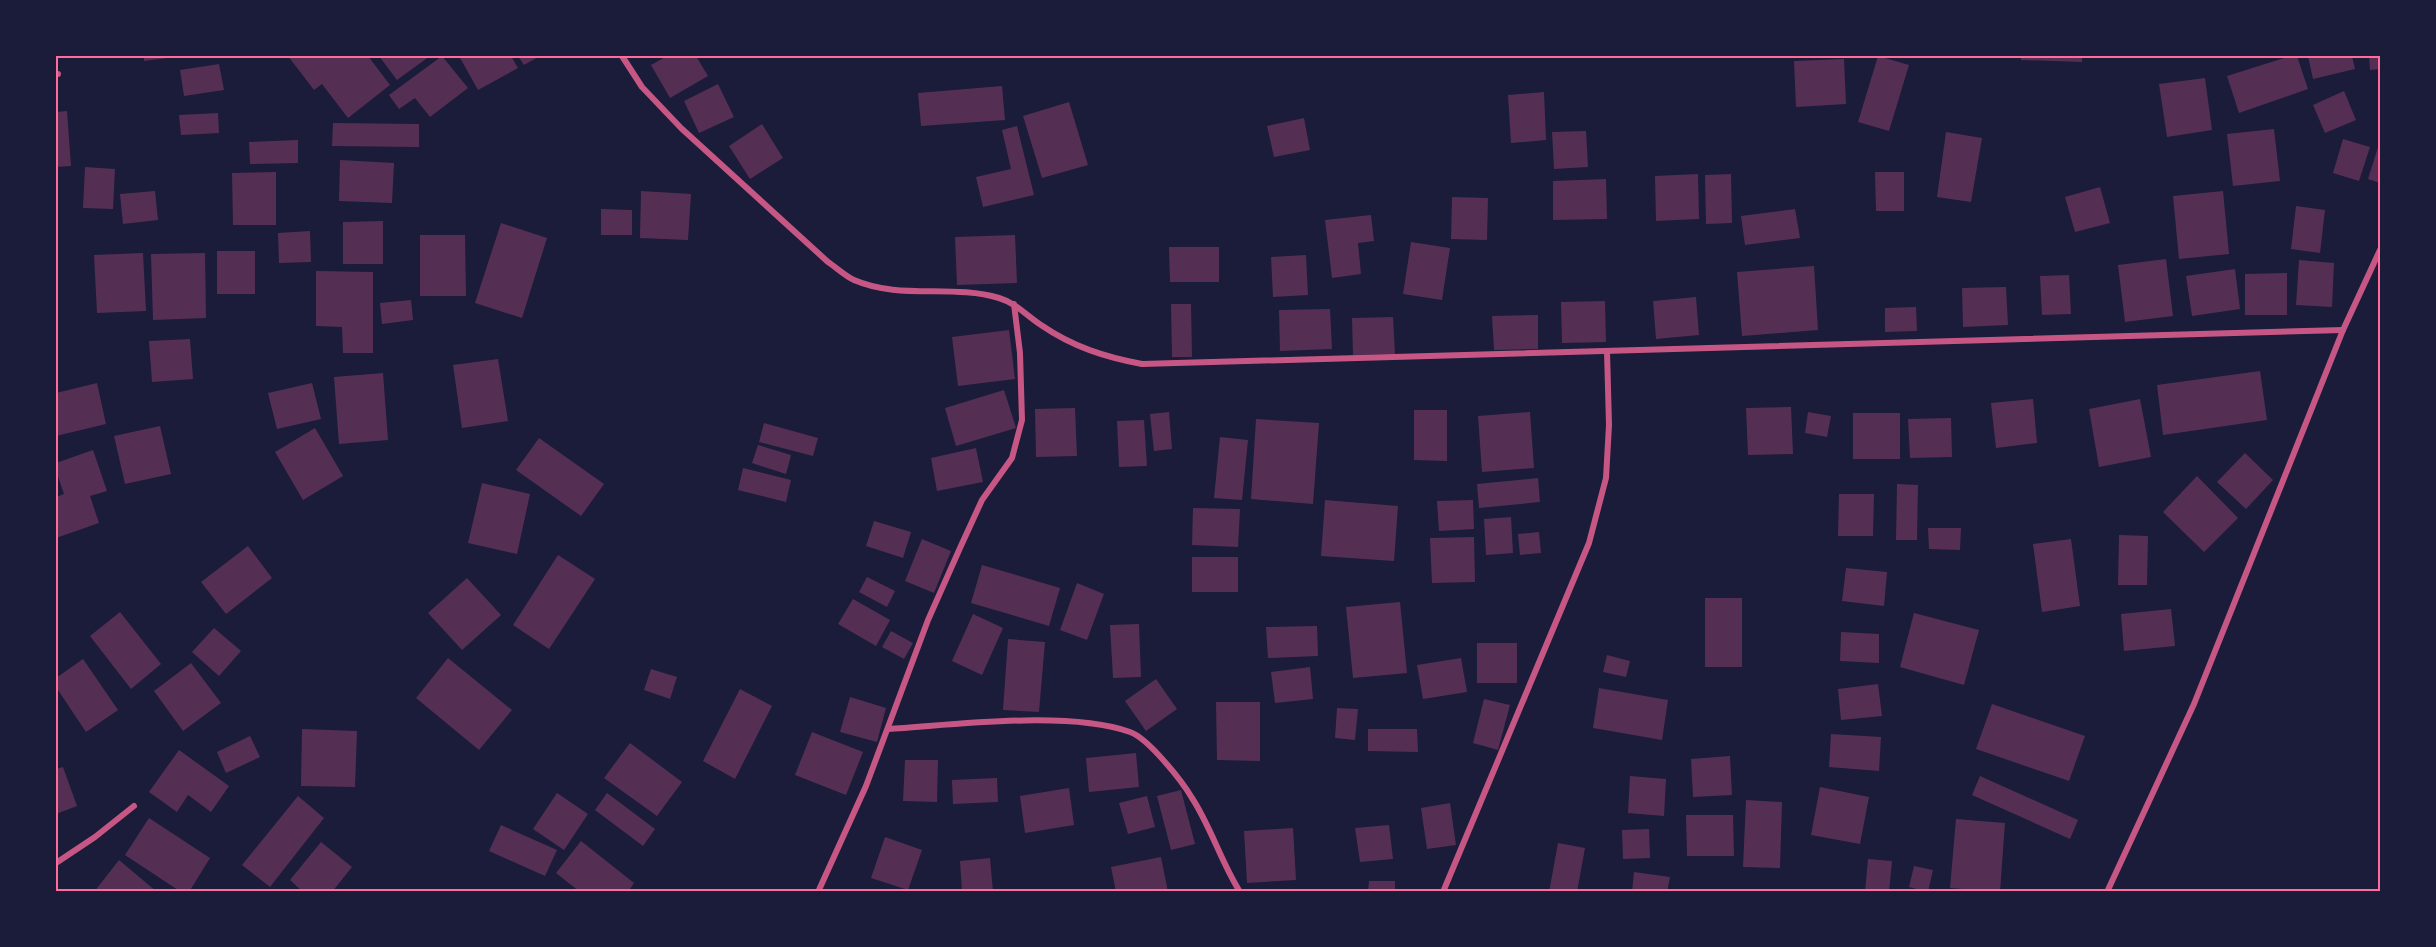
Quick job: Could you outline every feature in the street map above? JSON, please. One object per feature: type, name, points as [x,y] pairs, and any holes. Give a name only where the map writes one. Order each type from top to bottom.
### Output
[{"type":"street","points":[[622,56],[642,87],[681,128],[828,262],[852,280],[882,290],[979,294],[1000,298],[1014,304],[1074,346],[1108,358],[1142,364],[2343,330]]},
{"type":"street","points":[[2107,891],[2194,704],[2343,330],[2380,250]]},
{"type":"street","points":[[819,891],[866,786],[928,620],[960,548],[982,500],[1012,458],[1022,420],[1020,353],[1014,304]]},
{"type":"street","points":[[1443,891],[1589,543],[1606,478],[1609,425],[1607,351]]},
{"type":"street","points":[[888,729],[1041,721],[1091,723],[1132,732],[1155,751],[1192,798],[1240,891]]},
{"type":"street","points":[[56,863],[95,837],[134,806]]},
{"type":"building","points":[[144,56],[175,56],[175,57],[144,61]]},
{"type":"building","points":[[288,56],[368,56],[390,85],[348,118],[322,84],[314,90]]},
{"type":"building","points":[[379,56],[430,56],[397,80]]},
{"type":"building","points":[[442,56],[468,88],[430,117],[415,98],[399,109],[389,95]]},
{"type":"building","points":[[459,56],[511,56],[518,68],[478,90]]},
{"type":"building","points":[[518,56],[540,56],[524,65]]},
{"type":"building","points":[[667,56],[696,56],[708,76],[670,98],[651,65]]},
{"type":"building","points":[[1878,56],[1909,65],[1889,131],[1858,122]]},
{"type":"building","points":[[2021,56],[2082,56],[2082,62],[2021,60]]},
{"type":"building","points":[[2290,56],[2297,56],[2308,89],[2239,113],[2227,76]]},
{"type":"building","points":[[2308,56],[2352,56],[2355,69],[2313,79]]},
{"type":"building","points":[[2369,56],[2380,56],[2380,69],[2370,70]]},
{"type":"building","points":[[1844,59],[1846,104],[1796,107],[1794,61]]},
{"type":"building","points":[[219,64],[224,90],[184,96],[180,70]]},
{"type":"building","points":[[2205,78],[2212,130],[2167,137],[2159,84]]},
{"type":"building","points":[[718,84],[734,117],[699,133],[684,101]]},
{"type":"building","points":[[1002,86],[1005,120],[921,126],[918,93]]},
{"type":"building","points":[[2344,91],[2356,120],[2325,133],[2313,105]]},
{"type":"building","points":[[1544,92],[1546,140],[1511,143],[1508,95]]},
{"type":"building","points":[[1069,102],[1088,165],[1042,178],[1023,116]]},
{"type":"building","points":[[67,111],[71,166],[56,167],[56,112]]},
{"type":"building","points":[[218,113],[219,133],[181,135],[179,115]]},
{"type":"building","points":[[1304,118],[1310,150],[1274,157],[1267,126]]},
{"type":"building","points":[[333,123],[419,124],[419,147],[332,146]]},
{"type":"building","points":[[762,124],[783,158],[750,179],[729,146]]},
{"type":"building","points":[[1017,126],[1034,195],[983,207],[976,177],[1011,169],[1002,130]]},
{"type":"building","points":[[2274,129],[2280,181],[2233,186],[2227,134]]},
{"type":"building","points":[[1586,131],[1588,167],[1554,169],[1552,132]]},
{"type":"building","points":[[1946,132],[1982,138],[1971,202],[1937,197]]},
{"type":"building","points":[[2343,139],[2370,147],[2359,181],[2333,173]]},
{"type":"building","points":[[298,140],[298,163],[250,164],[249,142]]},
{"type":"building","points":[[2380,141],[2380,183],[2368,179]]},
{"type":"building","points":[[340,160],[394,163],[392,203],[339,201]]},
{"type":"building","points":[[85,167],[115,169],[113,209],[83,208]]},
{"type":"building","points":[[276,172],[276,225],[233,225],[232,173]]},
{"type":"building","points":[[1875,172],[1904,172],[1904,211],[1876,211]]},
{"type":"building","points":[[1698,174],[1699,219],[1656,221],[1655,176]]},
{"type":"building","points":[[1731,174],[1732,223],[1706,224],[1705,175]]},
{"type":"building","points":[[1606,179],[1607,219],[1553,220],[1553,181]]},
{"type":"building","points":[[2100,187],[2110,223],[2075,232],[2065,197]]},
{"type":"building","points":[[155,191],[158,220],[123,224],[120,194]]},
{"type":"building","points":[[641,191],[691,194],[688,240],[640,238]]},
{"type":"building","points":[[2223,191],[2229,254],[2179,259],[2173,196]]},
{"type":"building","points":[[1452,197],[1488,198],[1487,240],[1451,239]]},
{"type":"building","points":[[2296,206],[2325,210],[2320,253],[2291,249]]},
{"type":"building","points":[[601,209],[632,210],[632,235],[601,235]]},
{"type":"building","points":[[1795,209],[1800,238],[1745,245],[1741,216]]},
{"type":"building","points":[[1371,215],[1374,241],[1358,243],[1361,274],[1332,278],[1325,220]]},
{"type":"building","points":[[383,221],[383,264],[343,264],[343,222]]},
{"type":"building","points":[[501,223],[547,238],[522,318],[475,303]]},
{"type":"building","points":[[310,231],[311,262],[279,263],[278,233]]},
{"type":"building","points":[[420,235],[465,235],[466,296],[420,296]]},
{"type":"building","points":[[1015,235],[1017,283],[957,285],[955,237]]},
{"type":"building","points":[[1411,242],[1450,248],[1442,300],[1403,294]]},
{"type":"building","points":[[1169,247],[1219,247],[1219,282],[1170,282]]},
{"type":"building","points":[[217,251],[255,251],[255,294],[217,294]]},
{"type":"building","points":[[143,253],[146,311],[97,313],[94,255]]},
{"type":"building","points":[[205,253],[206,318],[153,320],[151,254]]},
{"type":"building","points":[[1306,255],[1308,295],[1273,297],[1271,257]]},
{"type":"building","points":[[2166,259],[2173,316],[2125,322],[2118,265]]},
{"type":"building","points":[[2299,260],[2334,263],[2332,307],[2296,305]]},
{"type":"building","points":[[1814,266],[1818,330],[1742,336],[1737,272]]},
{"type":"building","points":[[2235,269],[2240,309],[2192,316],[2186,276]]},
{"type":"building","points":[[316,271],[373,272],[373,353],[343,353],[342,327],[316,326]]},
{"type":"building","points":[[2287,273],[2287,315],[2245,315],[2245,274]]},
{"type":"building","points":[[2069,275],[2071,314],[2042,315],[2040,276]]},
{"type":"building","points":[[2006,287],[2008,325],[1963,327],[1962,288]]},
{"type":"building","points":[[1696,297],[1699,335],[1656,339],[1653,301]]},
{"type":"building","points":[[411,300],[413,320],[382,324],[380,303]]},
{"type":"building","points":[[1605,301],[1606,342],[1562,343],[1561,302]]},
{"type":"building","points":[[1171,304],[1191,304],[1192,357],[1172,357]]},
{"type":"building","points":[[1916,307],[1917,331],[1885,332],[1885,308]]},
{"type":"building","points":[[1330,309],[1332,349],[1280,351],[1279,310]]},
{"type":"building","points":[[1538,315],[1538,349],[1494,350],[1492,316]]},
{"type":"building","points":[[1393,317],[1395,354],[1353,355],[1352,318]]},
{"type":"building","points":[[1009,330],[1015,379],[958,386],[952,337]]},
{"type":"building","points":[[190,339],[193,379],[152,382],[149,341]]},
{"type":"building","points":[[498,359],[508,421],[462,428],[453,365]]},
{"type":"building","points":[[2260,371],[2267,420],[2163,435],[2157,385]]},
{"type":"building","points":[[383,373],[388,440],[339,444],[334,377]]},
{"type":"building","points":[[97,383],[106,424],[56,436],[56,393]]},
{"type":"building","points":[[312,383],[321,419],[277,429],[268,393]]},
{"type":"building","points":[[1004,390],[1016,428],[956,446],[945,408]]},
{"type":"building","points":[[2033,399],[2037,443],[1996,448],[1991,403]]},
{"type":"building","points":[[2140,399],[2151,457],[2099,467],[2089,409]]},
{"type":"building","points":[[1791,407],[1793,454],[1748,455],[1746,408]]},
{"type":"building","points":[[1075,408],[1077,456],[1036,457],[1035,409]]},
{"type":"building","points":[[1414,410],[1447,410],[1447,461],[1414,460]]},
{"type":"building","points":[[1169,412],[1172,449],[1154,451],[1150,414]]},
{"type":"building","points":[[1530,412],[1534,468],[1482,472],[1478,416]]},
{"type":"building","points":[[1808,412],[1831,416],[1827,437],[1805,433]]},
{"type":"building","points":[[1853,413],[1900,413],[1900,459],[1853,459]]},
{"type":"building","points":[[1951,418],[1952,457],[1910,458],[1908,419]]},
{"type":"building","points":[[1256,419],[1319,423],[1313,504],[1251,499]]},
{"type":"building","points":[[1144,420],[1147,466],[1119,467],[1117,421]]},
{"type":"building","points":[[764,423],[818,438],[813,456],[759,442]]},
{"type":"building","points":[[160,426],[171,474],[125,484],[114,436]]},
{"type":"building","points":[[315,428],[343,476],[303,500],[275,452]]},
{"type":"building","points":[[1220,437],[1248,440],[1242,500],[1214,498]]},
{"type":"building","points":[[539,438],[604,484],[581,516],[516,470]]},
{"type":"building","points":[[758,445],[791,455],[786,474],[752,463]]},
{"type":"building","points":[[976,448],[983,482],[937,491],[931,458]]},
{"type":"building","points":[[93,450],[107,491],[90,496],[99,523],[56,538],[56,497],[64,494],[56,471],[56,463]]},
{"type":"building","points":[[2245,453],[2273,480],[2246,509],[2217,482]]},
{"type":"building","points":[[743,468],[791,480],[786,502],[738,490]]},
{"type":"building","points":[[2197,476],[2238,518],[2204,552],[2163,512]]},
{"type":"building","points":[[1538,478],[1540,502],[1479,508],[1477,484]]},
{"type":"building","points":[[482,483],[530,494],[517,554],[468,543]]},
{"type":"building","points":[[1897,484],[1918,485],[1917,540],[1896,540]]},
{"type":"building","points":[[1839,494],[1874,494],[1873,536],[1838,536]]},
{"type":"building","points":[[1325,500],[1398,506],[1394,561],[1321,556]]},
{"type":"building","points":[[1473,500],[1474,529],[1439,531],[1437,501]]},
{"type":"building","points":[[1193,508],[1240,509],[1238,547],[1192,545]]},
{"type":"building","points":[[1511,517],[1513,553],[1486,555],[1484,519]]},
{"type":"building","points":[[874,521],[911,532],[903,558],[866,546]]},
{"type":"building","points":[[1928,528],[1961,528],[1960,550],[1929,549]]},
{"type":"building","points":[[1539,532],[1541,553],[1520,555],[1518,534]]},
{"type":"building","points":[[2119,535],[2148,536],[2147,585],[2118,585]]},
{"type":"building","points":[[1474,537],[1475,582],[1432,583],[1430,538]]},
{"type":"building","points":[[922,539],[951,551],[934,593],[905,581]]},
{"type":"building","points":[[2071,539],[2080,606],[2042,612],[2033,544]]},
{"type":"building","points":[[248,546],[272,578],[226,614],[201,582]]},
{"type":"building","points":[[558,555],[595,579],[549,649],[513,625]]},
{"type":"building","points":[[1192,557],[1238,557],[1238,592],[1192,592]]},
{"type":"building","points":[[982,565],[1060,588],[1049,626],[971,603]]},
{"type":"building","points":[[1846,568],[1887,572],[1884,606],[1842,601]]},
{"type":"building","points":[[867,577],[895,591],[887,607],[859,592]]},
{"type":"building","points":[[467,578],[501,615],[462,650],[428,613]]},
{"type":"building","points":[[1077,583],[1104,594],[1087,640],[1060,630]]},
{"type":"building","points":[[1705,598],[1742,598],[1742,667],[1705,667]]},
{"type":"building","points":[[853,599],[890,620],[876,646],[838,624]]},
{"type":"building","points":[[1400,602],[1407,673],[1353,678],[1346,607]]},
{"type":"building","points":[[2171,609],[2175,646],[2124,651],[2121,614]]},
{"type":"building","points":[[120,612],[161,664],[131,689],[90,636]]},
{"type":"building","points":[[1914,613],[1979,630],[1964,685],[1900,667]]},
{"type":"building","points":[[973,614],[1003,628],[982,675],[952,661]]},
{"type":"building","points":[[1139,624],[1141,677],[1113,678],[1110,625]]},
{"type":"building","points":[[1317,626],[1318,656],[1268,658],[1266,627]]},
{"type":"building","points":[[214,628],[241,651],[219,676],[192,652]]},
{"type":"building","points":[[891,631],[913,643],[904,659],[882,647]]},
{"type":"building","points":[[1841,632],[1879,634],[1879,663],[1840,661]]},
{"type":"building","points":[[1008,639],[1045,642],[1039,712],[1003,710]]},
{"type":"building","points":[[1477,643],[1517,643],[1517,683],[1477,683]]},
{"type":"building","points":[[1607,655],[1630,661],[1626,677],[1603,672]]},
{"type":"building","points":[[448,658],[512,710],[479,750],[416,698]]},
{"type":"building","points":[[1461,658],[1467,692],[1423,699],[1417,665]]},
{"type":"building","points":[[83,659],[118,710],[86,732],[56,687],[56,678]]},
{"type":"building","points":[[191,663],[221,703],[183,731],[154,691]]},
{"type":"building","points":[[1310,667],[1313,699],[1275,703],[1271,672]]},
{"type":"building","points":[[651,669],[677,677],[670,699],[644,690]]},
{"type":"building","points":[[1156,679],[1177,709],[1146,731],[1125,701]]},
{"type":"building","points":[[1878,684],[1882,716],[1841,720],[1838,689]]},
{"type":"building","points":[[1599,688],[1668,700],[1662,740],[1593,728]]},
{"type":"building","points":[[740,689],[772,706],[735,779],[703,761]]},
{"type":"building","points":[[850,697],[886,708],[877,742],[840,732]]},
{"type":"building","points":[[1484,699],[1510,705],[1498,750],[1473,743]]},
{"type":"building","points":[[1216,702],[1260,702],[1260,761],[1217,760]]},
{"type":"building","points":[[1992,704],[2085,736],[2069,781],[1976,749]]},
{"type":"building","points":[[1337,708],[1358,709],[1355,740],[1335,738]]},
{"type":"building","points":[[302,729],[357,731],[355,787],[301,786]]},
{"type":"building","points":[[1368,729],[1417,729],[1418,752],[1368,751]]},
{"type":"building","points":[[812,732],[863,752],[846,795],[795,775]]},
{"type":"building","points":[[1831,734],[1881,737],[1879,771],[1829,767]]},
{"type":"building","points":[[250,736],[260,757],[226,773],[217,752]]},
{"type":"building","points":[[630,743],[682,782],[657,816],[604,778]]},
{"type":"building","points":[[179,750],[229,786],[211,812],[188,795],[177,812],[149,792]]},
{"type":"building","points":[[1136,753],[1139,787],[1089,792],[1086,758]]},
{"type":"building","points":[[1730,756],[1732,795],[1693,797],[1691,759]]},
{"type":"building","points":[[905,760],[938,760],[937,802],[903,801]]},
{"type":"building","points":[[63,767],[77,806],[56,814],[56,769]]},
{"type":"building","points":[[1630,776],[1666,779],[1664,816],[1628,813]]},
{"type":"building","points":[[1980,776],[2078,820],[2070,839],[1972,795]]},
{"type":"building","points":[[997,778],[998,802],[953,804],[952,780]]},
{"type":"building","points":[[1820,787],[1869,797],[1860,844],[1811,835]]},
{"type":"building","points":[[1069,788],[1074,825],[1025,833],[1020,796]]},
{"type":"building","points":[[1181,790],[1195,844],[1171,850],[1157,796]]},
{"type":"building","points":[[557,793],[588,814],[564,850],[533,829]]},
{"type":"building","points":[[607,793],[655,829],[643,846],[595,810]]},
{"type":"building","points":[[298,796],[324,818],[270,887],[242,865]]},
{"type":"building","points":[[1147,796],[1155,827],[1128,834],[1119,803]]},
{"type":"building","points":[[1746,800],[1782,802],[1780,868],[1743,867]]},
{"type":"building","points":[[1450,803],[1456,845],[1427,849],[1421,808]]},
{"type":"building","points":[[1686,815],[1733,815],[1734,856],[1687,856]]},
{"type":"building","points":[[149,818],[210,858],[189,892],[181,892],[125,855]]},
{"type":"building","points":[[1956,819],[2005,823],[2000,892],[1950,888]]},
{"type":"building","points":[[501,825],[557,850],[545,876],[489,851]]},
{"type":"building","points":[[1389,825],[1393,859],[1360,862],[1355,828]]},
{"type":"building","points":[[1293,828],[1296,880],[1247,883],[1244,831]]},
{"type":"building","points":[[1649,829],[1650,858],[1623,859],[1622,830]]},
{"type":"building","points":[[885,837],[922,850],[908,890],[871,878]]},
{"type":"building","points":[[581,841],[634,883],[628,892],[580,892],[556,873]]},
{"type":"building","points":[[321,842],[352,867],[332,892],[303,892],[290,880]]},
{"type":"building","points":[[1558,843],[1585,848],[1577,892],[1549,892]]},
{"type":"building","points":[[1161,857],[1168,892],[1116,892],[1111,867]]},
{"type":"building","points":[[990,858],[993,892],[962,892],[960,861]]},
{"type":"building","points":[[1868,859],[1892,861],[1889,892],[1865,892]]},
{"type":"building","points":[[119,860],[157,892],[94,892]]},
{"type":"building","points":[[1914,866],[1933,870],[1928,892],[1909,887]]},
{"type":"building","points":[[1634,872],[1670,877],[1667,892],[1632,892]]},
{"type":"building","points":[[1369,881],[1395,881],[1395,892],[1368,892]]}]
